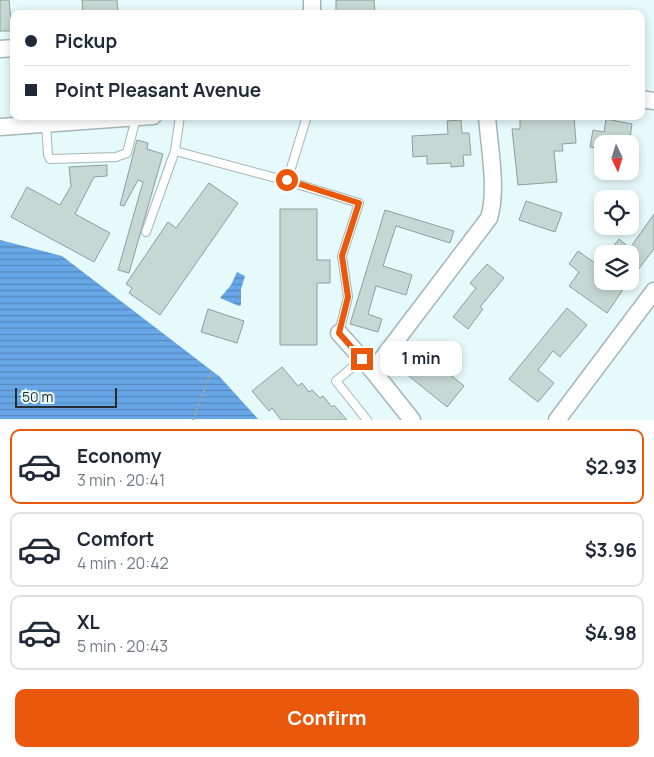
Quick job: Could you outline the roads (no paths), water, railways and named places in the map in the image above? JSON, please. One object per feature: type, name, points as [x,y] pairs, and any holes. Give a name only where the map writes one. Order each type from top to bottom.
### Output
[{"type":"street","points":[[0,127],[106,120]]},
{"type":"street","points":[[373,371],[489,218],[492,208],[493,191],[487,120]]},
{"type":"street","points":[[557,420],[654,291]]},
{"type":"street","points":[[339,333],[373,371],[407,418]]},
{"type":"lane","points":[[46,124],[50,159],[116,157],[128,153],[136,120]]},
{"type":"lane","points":[[146,232],[175,151],[179,120]]},
{"type":"lane","points":[[287,180],[306,120]]},
{"type":"lane","points":[[175,151],[287,180],[359,203],[342,256],[348,297],[339,333]]},
{"type":"lane","points":[[362,359],[336,381],[367,420]]},
{"type":"water","points":[[0,240],[62,256],[220,377],[258,419],[0,419]]},
{"type":"water","points":[[237,272],[245,276],[241,289],[241,305],[239,306],[220,298],[231,285]]}]
